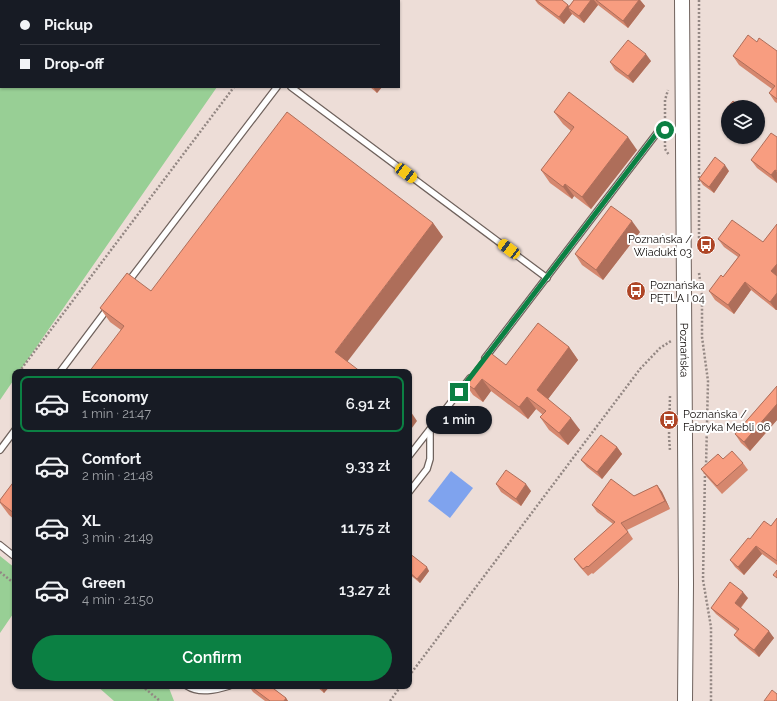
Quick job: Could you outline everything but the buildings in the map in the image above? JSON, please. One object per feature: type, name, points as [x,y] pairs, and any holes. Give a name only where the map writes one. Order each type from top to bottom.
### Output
[{"type":"street","name":"Poznańska","points":[[682,0],[684,129],[683,252],[685,336],[685,701]]},
{"type":"lane","points":[[122,290],[276,88]]},
{"type":"lane","points":[[292,88],[547,278]]},
{"type":"lane","points":[[484,360],[657,133],[665,130],[684,129]]},
{"type":"lane","points":[[62,369],[112,303]]},
{"type":"lane","points":[[412,452],[474,373]]},
{"type":"lane","points":[[412,488],[426,469],[430,460],[430,430]]},
{"type":"lane","points":[[0,450],[12,434]]},
{"type":"lane","points":[[0,545],[12,555]]},
{"type":"lane","points":[[194,689],[203,691],[219,689]]},
{"type":"path","points":[[699,0],[699,255]]},
{"type":"path","points":[[21,369],[233,88]]},
{"type":"path","points":[[699,270],[702,295],[702,336],[708,381],[703,573],[711,627],[711,701]]},
{"type":"path","points":[[412,672],[640,370],[660,348],[675,339],[685,336]]},
{"type":"path","points":[[0,572],[12,582]]},
{"type":"path","points":[[146,689],[160,701]]},
{"type":"path","points":[[390,701],[399,689]]},
{"type":"green space","points":[[0,88],[216,88],[21,369],[12,369],[12,382],[0,400]]},
{"type":"green space","points":[[0,556],[12,566],[12,615],[0,633]]},
{"type":"green space","points":[[100,689],[169,689],[174,701],[114,701]]},
{"type":"water","points":[[451,471],[473,488],[450,518],[428,501]]},
{"type":"place","name":"Poznańska / Wiadukt 03","points":[[706,245]]},
{"type":"place","name":"Poznańska PĘTLA I 04","points":[[636,291]]},
{"type":"place","name":"Poznańska / Fabryka Mebli 06","points":[[669,420]]},
{"type":"route","points":[[459,392],[657,133],[665,130]]}]
